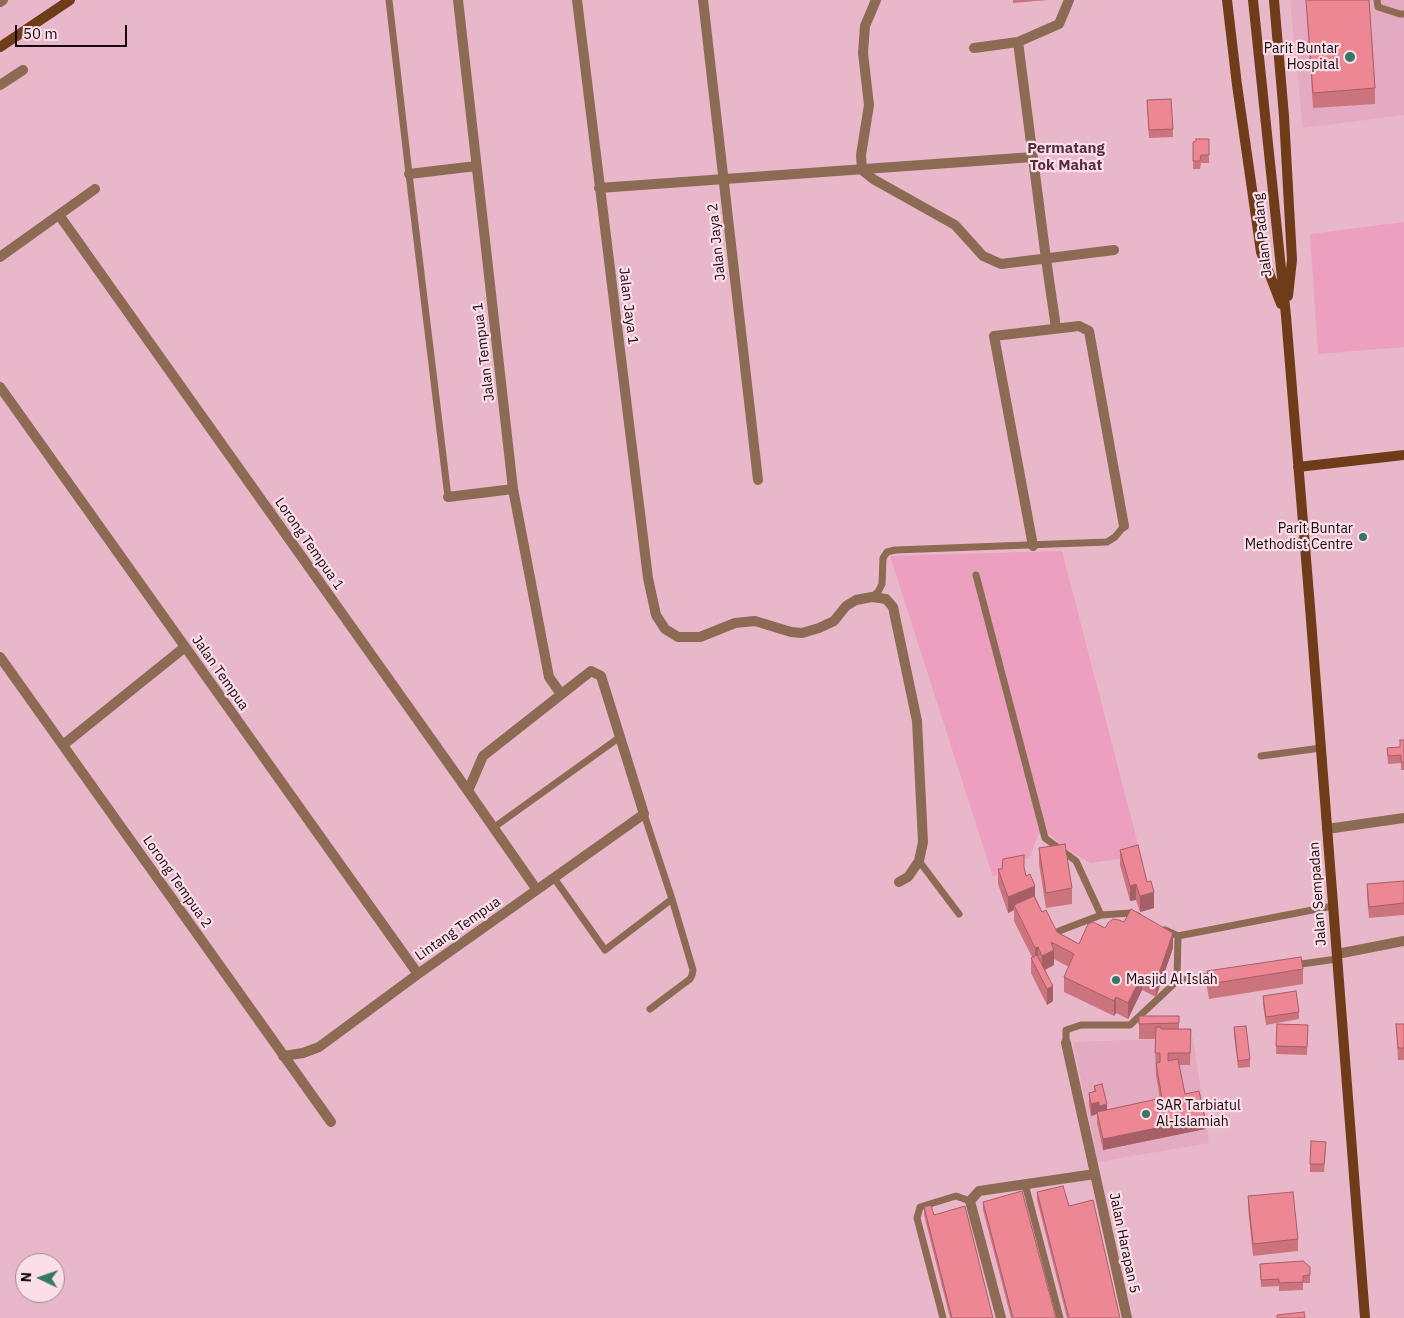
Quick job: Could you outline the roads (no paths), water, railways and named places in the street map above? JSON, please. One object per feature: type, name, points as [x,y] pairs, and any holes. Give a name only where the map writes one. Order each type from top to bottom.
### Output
[{"type":"street","points":[[0,47],[70,0]]},
{"type":"street","name":"Jalan Tempua 1","points":[[458,0],[514,489],[549,677],[561,694]]},
{"type":"street","name":"Jalan Jaya 1","points":[[577,0],[648,578],[656,615],[665,630],[678,637],[700,637],[735,623],[755,621],[791,632],[802,633],[834,621],[846,606],[856,600],[872,597]]},
{"type":"street","name":"Jalan Jaya 2","points":[[703,0],[758,480]]},
{"type":"street","points":[[876,0],[865,26],[863,53],[869,105],[861,155],[862,170],[873,179],[955,225],[983,256],[1001,264],[1114,250]]},
{"type":"street","points":[[974,48],[1018,42],[1059,24],[1069,0]]},
{"type":"street","points":[[1227,0],[1261,252],[1286,316]]},
{"type":"street","name":"Jalan Padang","points":[[1253,0],[1286,316],[1298,467]]},
{"type":"street","points":[[1274,0],[1284,116],[1292,260],[1286,316]]},
{"type":"street","points":[[1018,42],[1056,328]]},
{"type":"street","points":[[0,85],[23,70]]},
{"type":"street","points":[[599,188],[1032,157]]},
{"type":"street","points":[[409,174],[476,166]]},
{"type":"street","points":[[0,257],[95,189]]},
{"type":"street","name":"Lorong Tempua 1","points":[[59,215],[537,890]]},
{"type":"street","points":[[1033,546],[994,336],[1079,326],[1089,331],[1124,526]]},
{"type":"street","name":"Jalan Tempua","points":[[0,387],[418,974]]},
{"type":"street","points":[[1298,467],[1404,455]]},
{"type":"street","name":"Jalan Sempadan","points":[[1298,467],[1365,1318]]},
{"type":"street","points":[[448,497],[514,489]]},
{"type":"street","points":[[872,597],[886,599],[893,607],[917,721],[923,842],[919,861],[908,876],[899,882]]},
{"type":"street","points":[[64,745],[185,647]]},
{"type":"street","name":"Lorong Tempua 2","points":[[0,657],[331,1122]]},
{"type":"street","points":[[468,791],[483,756],[590,671],[601,676],[644,814]]},
{"type":"street","name":"Lintang Tempua","points":[[283,1056],[303,1053],[319,1047],[418,974],[644,814]]},
{"type":"street","points":[[1327,829],[1404,818]]},
{"type":"street","points":[[1337,956],[1404,941]]},
{"type":"street","name":"Jalan Harapan 5","points":[[1066,1043],[1127,1318]]},
{"type":"street","points":[[1001,1318],[970,1201],[979,1191],[1095,1174]]},
{"type":"lane","points":[[389,0],[448,497]]},
{"type":"lane","points":[[1378,0],[1378,7],[1404,14]]},
{"type":"lane","points":[[872,597],[878,592],[882,584],[883,558],[887,552],[894,550],[1107,542],[1116,537],[1124,526]]},
{"type":"lane","points":[[976,575],[1045,838],[1076,861],[1101,915]]},
{"type":"lane","points":[[493,828],[620,737]]},
{"type":"lane","points":[[1261,756],[1321,748]]},
{"type":"lane","points":[[644,814],[692,966],[690,979],[650,1009]]},
{"type":"lane","points":[[919,861],[959,914]]},
{"type":"lane","points":[[554,878],[605,950],[672,899]]},
{"type":"lane","points":[[1154,924],[1178,936],[1333,906]]},
{"type":"lane","points":[[1059,930],[1101,915],[1131,913],[1147,921]]},
{"type":"lane","points":[[1177,981],[1178,936]]},
{"type":"lane","points":[[1286,966],[1337,956]]},
{"type":"lane","points":[[1066,1043],[1066,1030],[1081,1025],[1130,1025],[1177,981],[1227,974]]},
{"type":"lane","points":[[1025,1184],[1060,1318]]},
{"type":"lane","points":[[943,1318],[917,1218],[920,1207],[956,1196],[970,1201]]},
{"type":"place","name":"Parit Buntar Hospital","points":[[1350,57]]},
{"type":"place","name":"Parit Buntar Methodist Centre","points":[[1363,537]]},
{"type":"place","name":"Masjid Al Islah","points":[[1116,980]]},
{"type":"place","name":"SAR Tarbiatul Al-Islamiah","points":[[1146,1114]]},
{"type":"district","name":"Permatang Tok Mahat","points":[[1066,158]]}]
